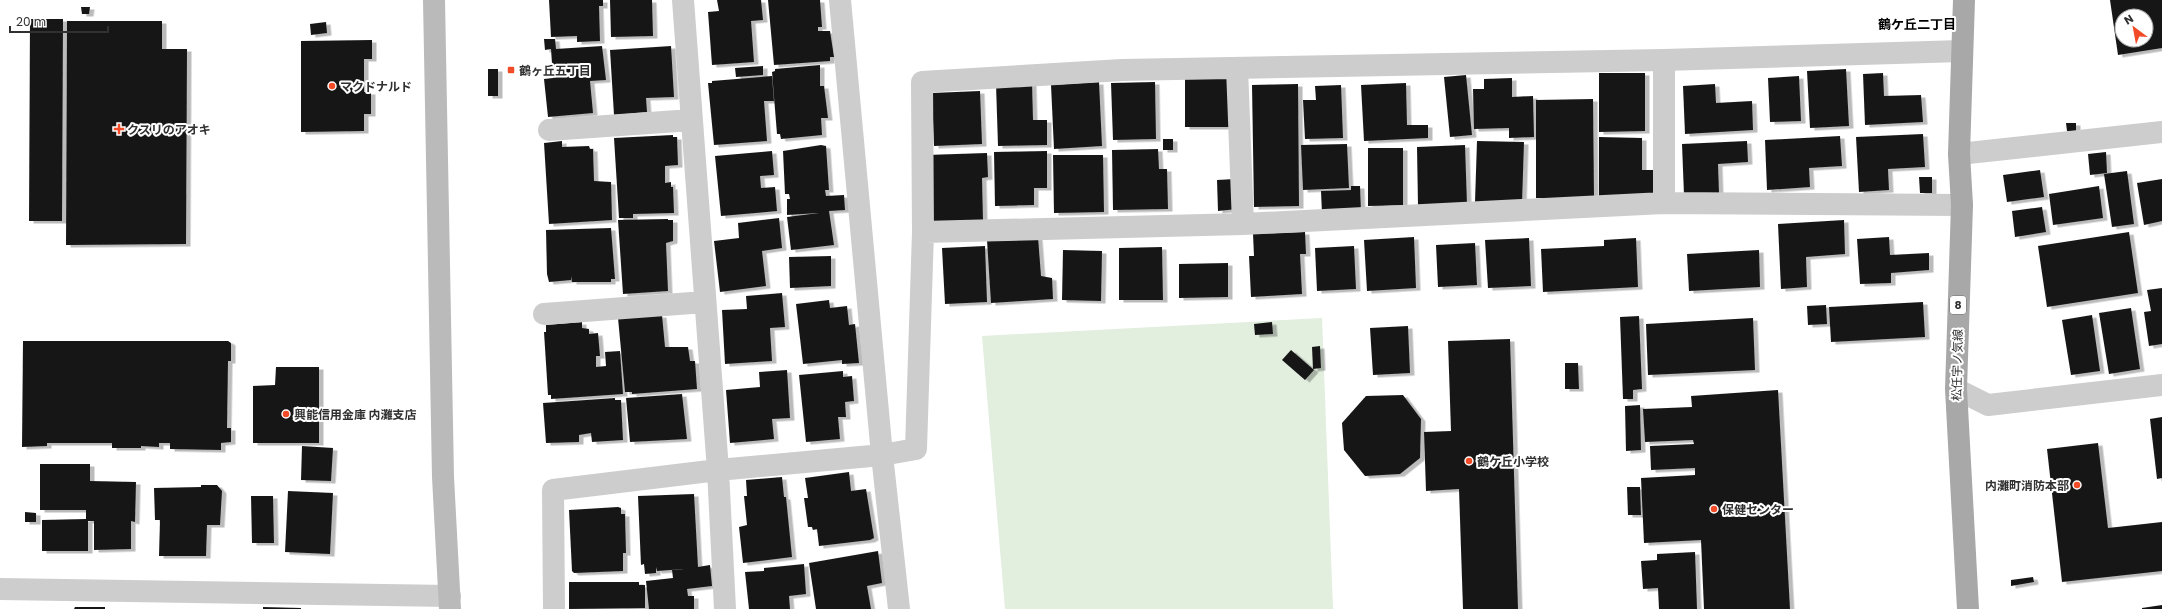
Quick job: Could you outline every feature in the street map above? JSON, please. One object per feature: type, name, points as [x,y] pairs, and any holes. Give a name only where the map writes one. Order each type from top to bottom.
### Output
[{"type":"main road","name":"松任宇ノ気線","points":[[1964,0],[1959,154],[1962,205],[1956,389],[1968,609]]},
{"type":"street","points":[[0,589],[450,603],[443,477],[434,0]]},
{"type":"street","points":[[683,0],[718,470],[725,609]]},
{"type":"street","points":[[840,0],[882,455],[899,609]]},
{"type":"street","points":[[554,609],[553,490],[718,470],[882,455],[916,449],[923,232],[922,82],[1122,70],[1664,60],[1962,51]]},
{"type":"street","points":[[1664,60],[1664,203]]},
{"type":"street","points":[[1237,68],[1243,224]]},
{"type":"street","points":[[550,130],[692,120]]},
{"type":"street","points":[[1959,154],[2162,132]]},
{"type":"street","points":[[923,232],[1243,224],[1664,203],[1962,205]]},
{"type":"street","points":[[544,314],[705,302]]},
{"type":"street","points":[[1956,389],[1988,405],[2162,385]]},
{"type":"green space","points":[[1322,318],[1333,609],[1005,609],[982,336]]},
{"type":"building","points":[[549,0],[603,0],[603,6],[599,6],[600,41],[577,42],[577,36],[551,37]]},
{"type":"building","points":[[610,0],[652,0],[653,36],[611,37]]},
{"type":"building","points":[[717,0],[761,0],[763,20],[751,21],[754,62],[712,65],[708,12],[719,11]]},
{"type":"building","points":[[768,0],[820,0],[822,27],[818,27],[818,31],[830,31],[834,57],[830,57],[830,61],[774,65]]},
{"type":"building","points":[[2110,0],[2162,0],[2162,48],[2118,55],[2117,48],[2154,48],[2154,8],[2114,8],[2114,28]]},
{"type":"building","points":[[81,7],[90,7],[89,14],[82,14]]},
{"type":"building","points":[[30,19],[63,19],[62,221],[29,221]]},
{"type":"building","points":[[67,21],[162,21],[162,49],[187,49],[186,244],[66,245]]},
{"type":"building","points":[[326,22],[327,33],[311,35],[310,24]]},
{"type":"building","points":[[544,39],[555,39],[556,49],[602,46],[606,80],[590,81],[593,113],[548,117],[544,79],[553,78],[551,49],[545,50]]},
{"type":"building","points":[[372,40],[372,59],[364,59],[364,92],[371,92],[371,114],[364,114],[364,131],[301,132],[301,41]]},
{"type":"building","points":[[671,46],[674,97],[646,98],[647,112],[614,115],[610,50]]},
{"type":"building","points":[[820,65],[820,86],[824,86],[828,118],[821,118],[822,135],[781,139],[780,134],[777,134],[772,72],[775,71],[775,69]]},
{"type":"building","points":[[763,66],[763,75],[736,77],[735,68]]},
{"type":"building","points":[[488,69],[498,69],[498,96],[488,96]]},
{"type":"building","points":[[1846,69],[1849,126],[1810,128],[1807,71]]},
{"type":"building","points":[[1599,73],[1645,73],[1645,131],[1599,132]]},
{"type":"building","points":[[1883,73],[1884,96],[1921,95],[1923,122],[1865,125],[1863,74]]},
{"type":"building","points":[[1466,75],[1472,135],[1450,137],[1444,77]]},
{"type":"building","points":[[772,76],[774,101],[764,101],[767,141],[714,145],[708,83],[712,83],[712,81]]},
{"type":"building","points":[[1799,76],[1801,121],[1770,122],[1768,78]]},
{"type":"building","points":[[1512,78],[1512,97],[1533,96],[1534,137],[1509,138],[1509,128],[1474,129],[1473,89],[1484,89],[1484,79]]},
{"type":"building","points":[[1185,79],[1234,79],[1233,127],[1185,127]]},
{"type":"building","points":[[1099,82],[1102,146],[1054,149],[1051,85]]},
{"type":"building","points":[[1155,82],[1156,139],[1113,140],[1111,83]]},
{"type":"building","points":[[1032,83],[1033,120],[1047,120],[1047,145],[998,146],[996,84]]},
{"type":"building","points":[[1406,83],[1407,125],[1428,125],[1428,138],[1364,141],[1361,85]]},
{"type":"building","points":[[1298,84],[1299,206],[1254,207],[1252,85]]},
{"type":"building","points":[[1715,84],[1716,103],[1752,101],[1753,130],[1685,134],[1683,86]]},
{"type":"building","points":[[1341,85],[1343,138],[1305,139],[1303,100],[1316,100],[1315,86]]},
{"type":"building","points":[[980,91],[982,144],[934,146],[932,93]]},
{"type":"building","points":[[1593,99],[1594,198],[1536,198],[1536,100]]},
{"type":"building","points":[[2066,123],[2076,123],[2076,131],[2067,131]]},
{"type":"building","points":[[1923,134],[1925,167],[1888,169],[1889,190],[1859,192],[1856,137]]},
{"type":"building","points":[[673,135],[673,137],[677,137],[678,165],[665,166],[665,183],[671,182],[671,187],[673,187],[674,213],[633,214],[633,218],[619,218],[614,138]]},
{"type":"building","points":[[1840,136],[1842,166],[1809,168],[1810,187],[1767,190],[1765,140]]},
{"type":"building","points":[[1599,137],[1642,138],[1642,170],[1653,170],[1653,197],[1599,197]]},
{"type":"building","points":[[1163,139],[1173,139],[1173,150],[1163,150]]},
{"type":"building","points":[[562,141],[562,147],[589,146],[590,149],[593,149],[594,181],[611,182],[612,220],[549,224],[544,143]]},
{"type":"building","points":[[1477,141],[1524,142],[1522,203],[1475,202]]},
{"type":"building","points":[[1747,141],[1748,162],[1718,164],[1719,193],[1684,195],[1682,144]]},
{"type":"building","points":[[1347,144],[1349,188],[1303,190],[1301,145]]},
{"type":"building","points":[[821,145],[826,146],[829,190],[825,190],[826,196],[844,195],[845,210],[829,211],[834,245],[791,250],[787,217],[819,213],[787,215],[787,199],[790,199],[789,194],[785,194],[783,151]]},
{"type":"building","points":[[1465,145],[1467,205],[1418,206],[1417,147]]},
{"type":"building","points":[[1368,148],[1403,148],[1403,205],[1368,206]]},
{"type":"building","points":[[1158,149],[1159,169],[1167,169],[1168,209],[1113,210],[1112,150]]},
{"type":"building","points":[[772,151],[774,175],[760,176],[761,188],[775,187],[777,211],[721,216],[715,156]]},
{"type":"building","points":[[1047,151],[1047,188],[1034,188],[1034,205],[995,206],[994,152]]},
{"type":"building","points":[[2106,152],[2107,173],[2090,175],[2088,154]]},
{"type":"building","points":[[987,153],[988,177],[982,178],[983,221],[928,222],[926,155]]},
{"type":"building","points":[[1053,155],[1103,155],[1104,212],[1054,213]]},
{"type":"building","points":[[2040,170],[2044,197],[2007,202],[2003,175]]},
{"type":"building","points":[[2127,171],[2134,224],[2112,227],[2104,174]]},
{"type":"building","points":[[1919,177],[1932,177],[1932,193],[1920,193]]},
{"type":"building","points":[[1235,179],[1237,209],[1218,211],[1217,180]]},
{"type":"building","points":[[2162,179],[2162,221],[2144,225],[2137,183]]},
{"type":"building","points":[[1351,186],[1360,186],[1361,213],[1322,214],[1321,191],[1351,190]]},
{"type":"building","points":[[2099,186],[2103,218],[2053,225],[2049,194]]},
{"type":"building","points":[[2042,207],[2046,232],[2015,237],[2012,211]]},
{"type":"building","points":[[779,218],[782,248],[762,251],[766,286],[720,292],[714,241],[739,238],[738,223]]},
{"type":"building","points":[[618,220],[673,220],[673,241],[666,243],[668,291],[623,294]]},
{"type":"building","points":[[1844,220],[1845,254],[1806,257],[1807,287],[1781,289],[1778,224]]},
{"type":"building","points":[[611,228],[615,279],[611,279],[611,282],[572,282],[571,276],[571,280],[549,282],[547,274],[546,230]]},
{"type":"building","points":[[1305,232],[1306,254],[1300,254],[1302,294],[1251,297],[1249,256],[1254,256],[1253,234]]},
{"type":"building","points":[[2129,232],[2138,293],[2047,307],[2038,246]]},
{"type":"building","points":[[1038,237],[1041,276],[1052,278],[1053,299],[991,303],[987,240]]},
{"type":"building","points":[[1414,237],[1416,288],[1367,291],[1364,240]]},
{"type":"building","points":[[1889,237],[1890,255],[1929,253],[1929,270],[1891,273],[1891,283],[1860,284],[1857,239]]},
{"type":"building","points":[[1529,238],[1531,286],[1488,288],[1485,240]]},
{"type":"building","points":[[1636,238],[1638,287],[1543,292],[1541,249],[1604,246],[1604,240]]},
{"type":"building","points":[[1475,243],[1477,285],[1438,287],[1436,245]]},
{"type":"building","points":[[985,246],[987,302],[945,304],[942,248]]},
{"type":"building","points":[[1354,246],[1356,289],[1317,291],[1315,248]]},
{"type":"building","points":[[1162,247],[1163,300],[1119,300],[1119,248]]},
{"type":"building","points":[[1063,250],[1102,251],[1101,301],[1062,300]]},
{"type":"building","points":[[1759,250],[1760,287],[1689,291],[1687,254]]},
{"type":"building","points":[[831,256],[831,286],[790,288],[789,257]]},
{"type":"building","points":[[1228,263],[1228,297],[1179,298],[1179,264]]},
{"type":"building","points":[[2162,288],[2162,344],[2149,346],[2144,312],[2151,311],[2147,290]]},
{"type":"building","points":[[782,293],[785,327],[770,328],[772,361],[725,364],[722,310],[747,309],[746,296]]},
{"type":"building","points":[[829,300],[830,308],[847,306],[849,325],[855,324],[859,363],[842,364],[842,360],[803,364],[796,304]]},
{"type":"building","points":[[1923,302],[1925,337],[1831,342],[1829,307]]},
{"type":"building","points":[[1826,305],[1827,324],[1808,325],[1807,306]]},
{"type":"building","points":[[2131,308],[2140,369],[2109,374],[2099,313]]},
{"type":"building","points":[[662,315],[665,347],[688,347],[690,361],[695,361],[697,389],[632,394],[632,392],[625,392],[618,318]]},
{"type":"building","points":[[2092,315],[2100,371],[2071,375],[2062,320]]},
{"type":"building","points":[[1639,316],[1642,389],[1633,390],[1633,399],[1623,399],[1620,317]]},
{"type":"building","points":[[1753,318],[1755,370],[1648,375],[1646,324]]},
{"type":"building","points":[[582,322],[582,328],[589,329],[589,334],[598,333],[600,356],[596,356],[596,367],[606,366],[605,352],[620,351],[623,394],[551,399],[551,395],[548,395],[544,332],[546,332],[546,325]]},
{"type":"building","points":[[1272,322],[1273,334],[1255,335],[1254,324]]},
{"type":"building","points":[[1408,326],[1410,373],[1373,375],[1370,328]]},
{"type":"building","name":"鶴ケ丘小学校","points":[[1510,339],[1518,609],[1463,609],[1459,489],[1426,491],[1424,432],[1451,431],[1448,341]]},
{"type":"building","points":[[23,341],[228,341],[231,343],[231,361],[228,361],[227,428],[231,428],[231,442],[221,443],[221,450],[170,449],[170,443],[159,443],[159,447],[141,446],[141,448],[112,448],[112,443],[47,443],[47,446],[22,447]]},
{"type":"building","points":[[1320,346],[1321,368],[1313,369],[1312,347]]},
{"type":"building","points":[[1291,350],[1314,370],[1305,380],[1282,360]]},
{"type":"building","points":[[1565,363],[1578,363],[1579,389],[1565,389]]},
{"type":"building","name":"興能信用金庫 内灘支店","points":[[276,367],[319,367],[319,443],[253,443],[253,386],[275,385]]},
{"type":"building","points":[[787,370],[790,418],[772,419],[774,439],[730,443],[726,390],[760,387],[759,372]]},
{"type":"building","points":[[843,371],[843,377],[852,376],[854,401],[845,402],[846,417],[838,417],[840,439],[806,442],[799,375]]},
{"type":"building","name":"保健センター","points":[[1778,390],[1790,609],[1704,609],[1701,540],[1644,543],[1641,478],[1695,475],[1695,468],[1651,470],[1650,446],[1694,444],[1693,440],[1645,442],[1643,409],[1692,407],[1691,396]]},
{"type":"building","points":[[682,394],[687,439],[630,442],[626,398]]},
{"type":"building","points":[[1403,395],[1421,419],[1420,458],[1400,474],[1365,476],[1344,450],[1342,423],[1366,396]]},
{"type":"building","points":[[615,398],[615,400],[621,400],[623,440],[592,442],[591,433],[579,435],[579,442],[546,443],[543,403]]},
{"type":"building","points":[[1640,405],[1641,450],[1626,451],[1625,406]]},
{"type":"building","points":[[2162,417],[2162,478],[2157,479],[2150,419]]},
{"type":"building","name":"内灘町消防本部","points":[[2098,443],[2108,528],[2162,522],[2162,571],[2062,582],[2047,449]]},
{"type":"building","points":[[302,446],[333,448],[331,481],[301,480]]},
{"type":"building","points":[[40,464],[90,464],[90,481],[136,482],[135,522],[131,521],[131,549],[94,550],[94,521],[88,521],[88,551],[42,551],[42,520],[86,519],[86,510],[40,510]]},
{"type":"building","points":[[849,472],[851,491],[866,489],[874,538],[870,540],[819,546],[817,529],[813,530],[812,527],[808,527],[804,498],[808,498],[805,478]]},
{"type":"building","points":[[782,477],[784,497],[786,497],[792,557],[743,563],[739,527],[747,525],[744,496],[747,496],[746,480]]},
{"type":"building","points":[[201,485],[217,485],[222,491],[220,525],[207,525],[206,556],[159,556],[160,520],[155,520],[154,488],[201,487]]},
{"type":"building","points":[[1627,487],[1640,487],[1641,515],[1628,515]]},
{"type":"building","points":[[288,491],[333,493],[330,554],[285,552]]},
{"type":"building","points":[[694,494],[698,567],[710,565],[712,586],[687,589],[688,596],[694,596],[694,609],[649,609],[646,581],[673,578],[672,570],[684,569],[657,571],[656,567],[656,573],[645,574],[644,564],[641,565],[638,496]]},
{"type":"building","points":[[251,496],[273,496],[274,543],[252,543]]},
{"type":"building","points":[[621,508],[621,514],[625,514],[626,553],[623,553],[623,571],[574,573],[572,571],[569,510]]},
{"type":"building","points":[[25,512],[36,513],[36,522],[25,522]]},
{"type":"building","points":[[878,551],[882,583],[867,586],[871,609],[816,609],[809,563]]},
{"type":"building","points":[[1695,552],[1697,609],[1659,609],[1658,588],[1643,589],[1641,561],[1657,560],[1657,554]]},
{"type":"building","points":[[804,564],[806,594],[789,596],[790,609],[749,609],[745,572],[764,571],[764,568]]},
{"type":"building","points":[[2033,577],[2034,582],[2011,586],[2011,580]]},
{"type":"building","points":[[569,582],[639,582],[639,585],[645,585],[645,608],[569,609]]},
{"type":"building","points":[[2162,605],[2162,609],[2142,609],[2142,608]]},
{"type":"building","points":[[75,607],[105,607],[105,609],[74,609]]},
{"type":"building","points":[[263,607],[301,608],[301,609],[263,609]]},
{"type":"place","name":"鶴ヶ丘五丁目","points":[[511,70]]},
{"type":"place","name":"マクドナルド","points":[[332,86]]},
{"type":"place","name":"クスリのアオキ","points":[[119,129]]},
{"type":"place","name":"興能信用金庫 内灘支店","points":[[286,414]]},
{"type":"place","name":"鶴ケ丘小学校","points":[[1469,461]]},
{"type":"place","name":"内灘町消防本部","points":[[2077,485]]},
{"type":"place","name":"保健センター","points":[[1714,509]]},
{"type":"district","name":"鶴ケ丘二丁目","points":[[1917,24]]}]
